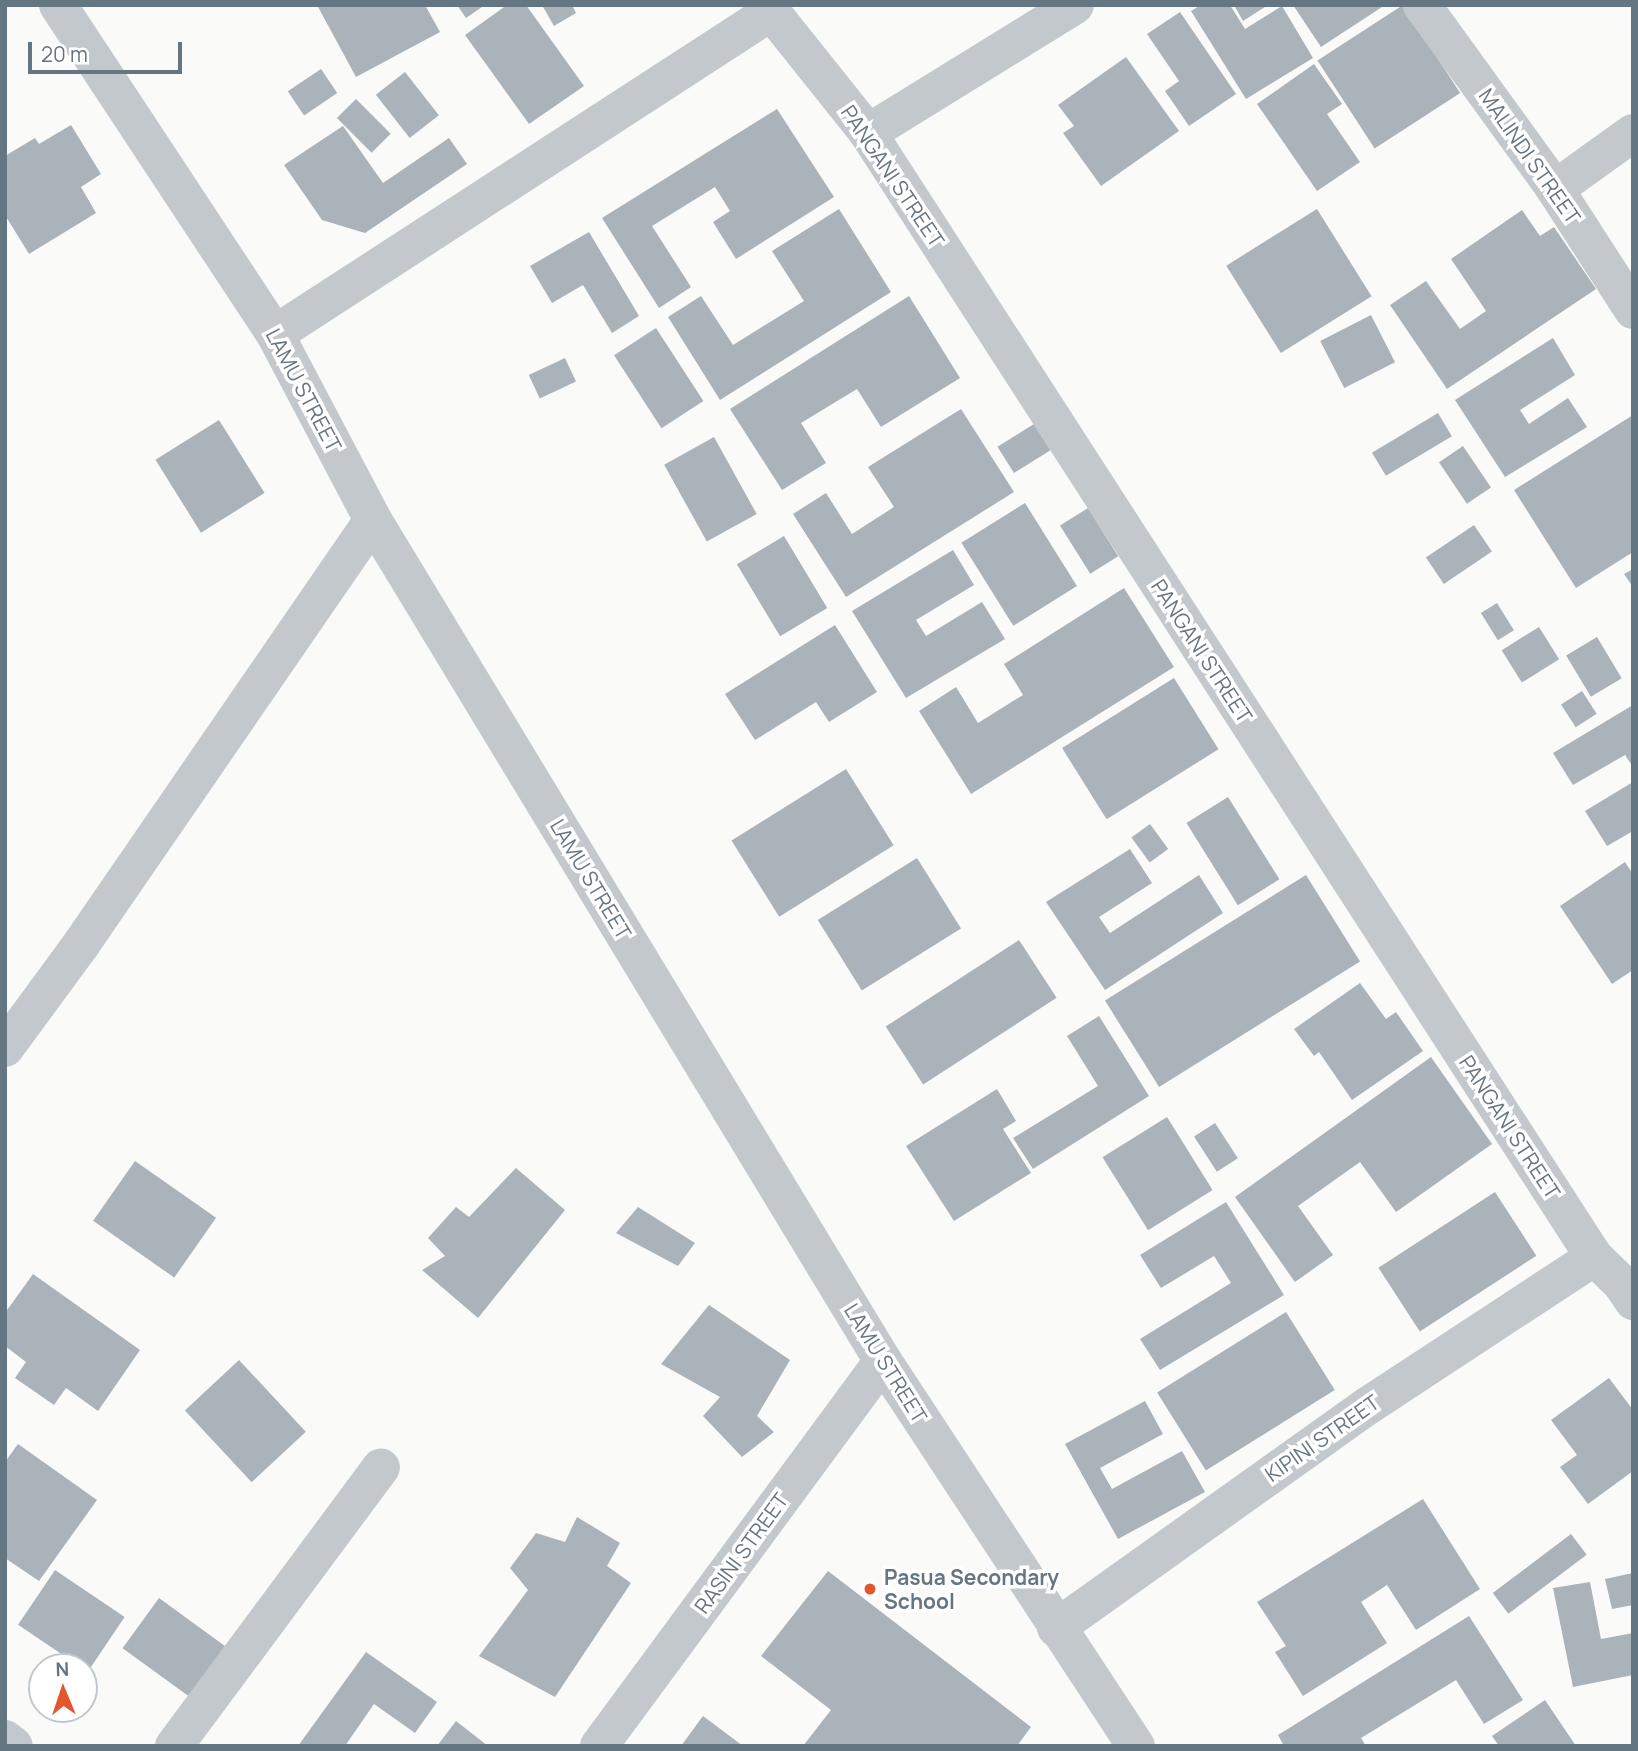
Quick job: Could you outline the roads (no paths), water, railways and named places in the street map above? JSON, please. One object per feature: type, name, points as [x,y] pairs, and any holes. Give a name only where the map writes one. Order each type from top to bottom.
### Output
[{"type":"street","name":"LAMU STREET","points":[[58,5],[275,334],[373,520],[883,1361],[1136,1746]]},
{"type":"street","points":[[867,133],[1075,5]]},
{"type":"street","name":"MALINDI STREET","points":[[1422,5],[1555,189],[1633,310]]},
{"type":"street","points":[[275,334],[768,9]]},
{"type":"street","name":"PANGANI STREET","points":[[768,9],[867,133],[1620,1279]]},
{"type":"street","points":[[1555,189],[1633,133]]},
{"type":"street","points":[[5,1048],[82,943],[373,520]]},
{"type":"street","name":"KIPINI STREET","points":[[1056,1628],[1369,1405],[1620,1279]]},
{"type":"street","name":"RASINI STREET","points":[[599,1746],[883,1361]]},
{"type":"street","points":[[174,1746],[382,1467]]},
{"type":"street","points":[[5,1740],[14,1746]]},
{"type":"place","name":"Pasua Secondary School","points":[[870,1589]]}]
